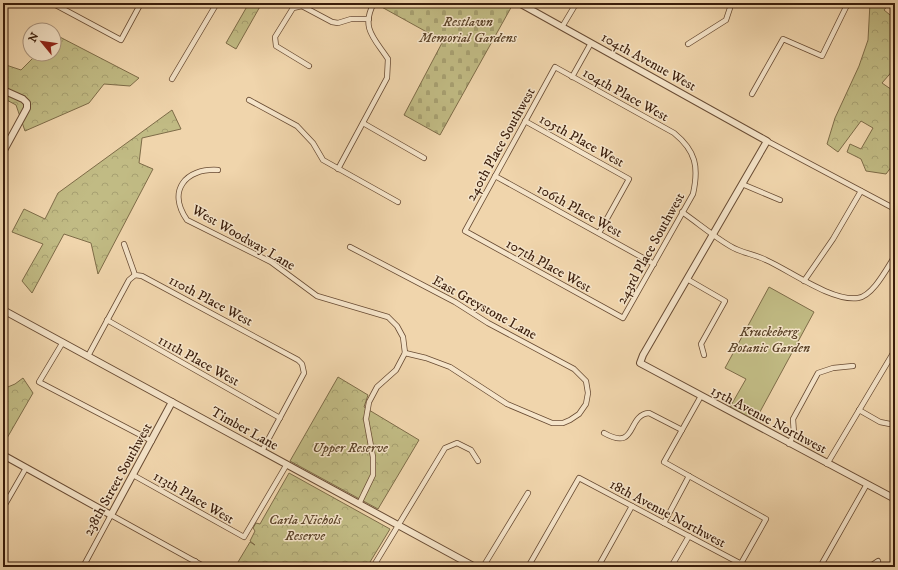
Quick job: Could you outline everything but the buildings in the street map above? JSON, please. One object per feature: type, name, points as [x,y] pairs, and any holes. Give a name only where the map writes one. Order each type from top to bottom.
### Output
[{"type":"street","points":[[52,3],[120,40],[141,3]]},
{"type":"street","points":[[172,79],[217,3]]},
{"type":"street","points":[[338,169],[386,78],[388,59],[372,36],[369,19],[370,10],[374,3]]},
{"type":"street","name":"104th Avenue West","points":[[519,3],[767,141]]},
{"type":"street","points":[[752,94],[784,39],[822,56],[848,3]]},
{"type":"street","points":[[688,44],[726,20],[729,5]]},
{"type":"street","points":[[309,66],[276,46],[276,37],[293,8],[302,6],[338,23],[351,19],[369,19]]},
{"type":"street","points":[[562,27],[574,7]]},
{"type":"street","points":[[572,77],[591,43]]},
{"type":"street","name":"104th Place West","points":[[555,67],[674,133],[685,142]]},
{"type":"street","name":"240th Place Southwest","points":[[465,231],[555,67]]},
{"type":"street","points":[[3,90],[23,98],[27,103],[27,108],[3,152]]},
{"type":"street","points":[[249,100],[297,126],[313,143],[323,160],[398,202]]},
{"type":"street","name":"105th Place West","points":[[525,121],[629,179],[599,234]]},
{"type":"street","points":[[363,123],[424,158]]},
{"type":"street","points":[[704,355],[701,344],[724,301],[687,279],[767,141],[895,209]]},
{"type":"street","name":"243rd Place Southwest","points":[[623,318],[693,194],[696,178],[695,164],[685,142]]},
{"type":"street","name":"West Woodway Lane","points":[[218,170],[204,169],[195,172],[186,179],[181,188],[179,199],[180,210],[187,220],[271,262],[317,296],[388,317],[398,326],[403,337],[405,353]]},
{"type":"street","name":"106th Place West","points":[[495,176],[654,264]]},
{"type":"street","points":[[742,184],[780,200]]},
{"type":"street","points":[[804,281],[861,191]]},
{"type":"street","points":[[682,212],[730,246],[768,260],[804,281],[838,296],[859,298],[874,288],[895,256]]},
{"type":"street","name":"107th Place West","points":[[465,231],[623,318]]},
{"type":"street","points":[[88,356],[107,320],[135,274],[124,244]]},
{"type":"street","name":"East Greystone Lane","points":[[350,247],[455,302],[488,323],[574,369],[586,381],[588,393],[586,404],[579,414],[570,420],[563,423],[552,423],[507,404],[450,367],[426,358],[405,353]]},
{"type":"street","name":"110th Place West","points":[[135,274],[142,276],[298,360],[302,364],[304,373],[280,418]]},
{"type":"street","name":"15th Avenue Northwest","points":[[687,279],[643,355],[640,363],[789,444],[895,499]]},
{"type":"street","name":"Timber Lane","points":[[3,310],[475,567]]},
{"type":"street","name":"111th Place West","points":[[107,320],[280,418]]},
{"type":"street","points":[[63,342],[39,382],[152,441]]},
{"type":"street","points":[[827,464],[895,350]]},
{"type":"street","points":[[359,504],[373,475],[373,457],[366,419],[369,402],[377,387],[396,370],[405,353]]},
{"type":"street","points":[[789,444],[794,434],[793,419],[818,374],[833,368],[852,366]]},
{"type":"street","points":[[701,396],[664,462],[766,519],[740,565]]},
{"type":"street","name":"238th Street Southwest","points":[[83,567],[172,402]]},
{"type":"street","points":[[859,410],[880,422],[895,425]]},
{"type":"street","points":[[604,433],[612,438],[622,439],[627,436],[640,417],[649,413],[682,430]]},
{"type":"street","points":[[262,451],[280,418]]},
{"type":"street","points":[[373,567],[445,448],[457,442],[471,450],[478,461]]},
{"type":"street","points":[[3,455],[205,567]]},
{"type":"street","name":"113th Place West","points":[[133,475],[244,537],[287,464]]},
{"type":"street","points":[[3,508],[26,468]]},
{"type":"street","points":[[664,523],[689,476]]},
{"type":"street","name":"18th Avenue Northwest","points":[[528,567],[579,478],[689,536],[740,565],[747,567]]},
{"type":"street","points":[[820,567],[867,484]]},
{"type":"street","points":[[483,567],[528,493]]},
{"type":"street","points":[[598,567],[632,506]]},
{"type":"street","points":[[671,567],[689,536]]},
{"type":"street","points":[[192,567],[195,561]]},
{"type":"street","points":[[869,567],[878,561]]},
{"type":"green space","points":[[249,3],[262,3],[236,49],[226,43]]},
{"type":"green space","name":"Restlawn Memorial Gardens","points":[[379,3],[513,4],[440,135],[404,115],[443,41],[378,5]]},
{"type":"green space","points":[[870,3],[890,3],[884,10],[895,19],[895,68],[882,83],[895,92],[895,162],[886,174],[866,171],[861,159],[847,152],[850,144],[861,149],[873,128],[861,121],[838,152],[827,144],[835,118],[859,66],[868,40]]},
{"type":"green space","points":[[62,38],[139,78],[130,86],[104,84],[89,103],[25,131],[16,105],[3,98],[3,64],[21,70],[29,62],[62,62]]},
{"type":"green space","points":[[172,110],[181,129],[142,138],[139,163],[153,169],[98,274],[91,243],[64,234],[32,293],[22,281],[43,244],[12,232],[24,209],[45,219],[58,193]]},
{"type":"green space","name":"Kruckeberg Botanic Garden","points":[[769,287],[814,312],[755,421],[730,407],[746,379],[725,368]]},
{"type":"green space","name":"Carla Nichols Reserve","points":[[338,377],[368,395],[364,407],[419,440],[378,509],[290,461]]},
{"type":"green space","points":[[23,378],[33,393],[3,445],[3,389],[15,384]]},
{"type":"green space","name":"Carla Nichols Reserve","points":[[289,473],[390,529],[367,567],[235,567],[250,542],[255,545],[250,541],[255,531],[253,528],[256,523],[260,524]]},
{"type":"park label","name":"Upper Reserve","points":[[350,447]]}]
